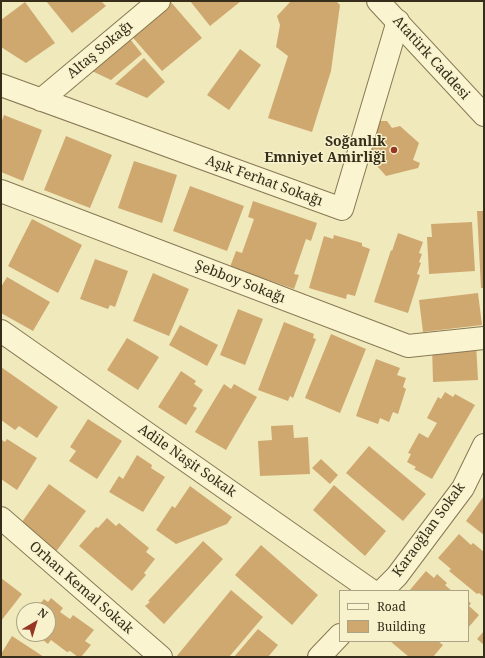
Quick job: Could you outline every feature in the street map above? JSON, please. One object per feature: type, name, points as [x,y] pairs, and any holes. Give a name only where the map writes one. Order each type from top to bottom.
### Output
[{"type":"street","name":"Altaş Sokağı","points":[[41,100],[159,1]]},
{"type":"street","name":"Atatürk Caddesi","points":[[378,1],[484,116]]},
{"type":"street","name":"Aşık Ferhat Sokağı","points":[[1,85],[342,209],[398,21]]},
{"type":"street","name":"Şebboy Sokağı","points":[[1,191],[408,346],[484,338]]},
{"type":"street","name":"Adile Naşit Sokak","points":[[1,330],[371,590]]},
{"type":"street","name":"Karaoğlan Sokak","points":[[383,590],[397,576],[462,488],[484,445]]},
{"type":"street","name":"Orhan Kemal Sokak","points":[[1,518],[160,657]]},
{"type":"street","points":[[319,657],[339,636]]},
{"type":"building","points":[[46,1],[101,1],[106,6],[72,33]]},
{"type":"building","points":[[165,1],[170,1],[202,38],[162,71],[128,32]]},
{"type":"building","points":[[190,1],[241,1],[210,26]]},
{"type":"building","points":[[291,1],[336,1],[340,5],[331,71],[312,132],[268,118],[288,56],[276,47],[280,25],[277,16]]},
{"type":"building","points":[[25,2],[55,43],[26,63],[1,47],[1,20]]},
{"type":"building","points":[[130,39],[142,54],[111,80],[92,71]]},
{"type":"building","points":[[240,49],[261,65],[229,110],[207,95]]},
{"type":"building","points":[[144,58],[165,82],[147,98],[115,84]]},
{"type":"building","points":[[4,115],[42,130],[23,181],[1,172],[1,123]]},
{"type":"building","name":"Soğanlık Emniyet Amirliği","points":[[379,121],[387,121],[392,128],[400,126],[419,143],[413,160],[420,163],[418,168],[386,176],[369,157]]},
{"type":"building","points":[[66,136],[112,155],[90,208],[44,190]]},
{"type":"building","points":[[134,161],[177,175],[162,223],[118,208]]},
{"type":"building","points":[[190,186],[244,206],[227,251],[173,231]]},
{"type":"building","points":[[253,201],[317,223],[311,241],[306,239],[294,274],[299,275],[294,289],[230,267],[236,251],[242,253],[254,219],[248,217]]},
{"type":"building","points":[[477,211],[484,211],[484,288],[481,288]]},
{"type":"building","points":[[32,219],[82,245],[58,293],[8,266]]},
{"type":"building","points":[[472,222],[475,271],[429,274],[427,237],[432,237],[431,224]]},
{"type":"building","points":[[398,233],[423,242],[419,253],[422,254],[419,262],[421,263],[417,274],[420,275],[408,313],[374,302]]},
{"type":"building","points":[[334,235],[362,243],[362,246],[370,249],[355,296],[347,294],[346,299],[309,288],[324,236],[333,239]]},
{"type":"building","points":[[95,259],[128,271],[115,307],[110,305],[108,309],[80,299]]},
{"type":"building","points":[[153,273],[189,289],[169,336],[133,321]]},
{"type":"building","points":[[7,277],[50,302],[33,331],[1,313],[1,287]]},
{"type":"building","points":[[478,293],[482,325],[423,332],[419,300]]},
{"type":"building","points":[[238,309],[263,319],[245,365],[220,355]]},
{"type":"building","points":[[284,322],[314,334],[313,338],[316,339],[293,398],[290,396],[288,401],[258,390]]},
{"type":"building","points":[[180,325],[218,345],[207,366],[169,345]]},
{"type":"building","points":[[331,334],[366,349],[340,413],[305,398]]},
{"type":"building","points":[[127,338],[159,357],[138,390],[107,370]]},
{"type":"building","points":[[476,343],[478,380],[433,382],[432,345]]},
{"type":"building","points":[[376,359],[400,368],[397,375],[406,378],[403,387],[406,389],[398,414],[393,412],[389,422],[380,418],[378,424],[356,416]]},
{"type":"building","points":[[1,367],[58,407],[37,438],[19,426],[15,430],[1,420]]},
{"type":"building","points":[[181,371],[196,381],[194,384],[203,390],[193,406],[197,408],[186,425],[158,407]]},
{"type":"building","points":[[224,384],[231,389],[234,384],[257,397],[226,450],[195,432]]},
{"type":"building","points":[[445,392],[453,397],[455,394],[475,405],[432,479],[414,469],[416,467],[407,462],[411,454],[408,453],[419,433],[428,438],[437,423],[427,418],[438,397],[441,399]]},
{"type":"building","points":[[88,419],[122,441],[97,479],[69,461],[76,451],[70,447]]},
{"type":"building","points":[[293,425],[294,438],[308,437],[310,474],[260,476],[258,441],[272,440],[271,426]]},
{"type":"building","points":[[7,439],[37,458],[17,490],[1,479],[1,442],[2,440],[5,442]]},
{"type":"building","points":[[369,446],[426,494],[403,521],[346,473]]},
{"type":"building","points":[[137,455],[152,465],[151,468],[165,477],[143,512],[109,492],[119,476],[123,479]]},
{"type":"building","points":[[321,459],[338,475],[330,484],[312,468]]},
{"type":"building","points":[[49,484],[86,511],[55,553],[19,526]]},
{"type":"building","points":[[334,485],[386,531],[365,556],[313,510]]},
{"type":"building","points":[[190,486],[232,517],[227,524],[176,544],[156,530],[172,506],[175,508]]},
{"type":"building","points":[[484,496],[484,535],[466,521]]},
{"type":"building","points":[[107,518],[116,526],[119,523],[149,548],[146,552],[155,559],[144,573],[146,575],[132,591],[79,546],[96,527],[98,528]]},
{"type":"building","points":[[459,534],[471,545],[473,543],[484,552],[484,597],[479,593],[477,594],[449,571],[451,569],[438,558]]},
{"type":"building","points":[[203,541],[223,559],[164,624],[145,606]]},
{"type":"building","points":[[261,545],[318,595],[292,625],[235,575]]},
{"type":"building","points":[[426,571],[434,578],[437,574],[447,583],[445,585],[451,590],[410,590]]},
{"type":"building","points":[[1,578],[22,594],[1,621]]},
{"type":"building","points":[[231,590],[263,617],[229,657],[176,657]]},
{"type":"building","points":[[51,598],[56,602],[48,602]]},
{"type":"building","points":[[56,602],[63,608],[60,612],[70,619],[73,615],[94,630],[85,641],[91,645],[81,657],[78,657],[70,651],[67,652],[54,642],[56,642]]},
{"type":"building","points":[[469,606],[479,615],[469,627]]},
{"type":"building","points":[[258,629],[278,645],[268,657],[234,657]]},
{"type":"building","points":[[484,631],[484,645],[477,639]]},
{"type":"building","points":[[12,636],[16,639],[16,642],[21,642],[44,657],[1,657],[1,654]]},
{"type":"building","points":[[391,642],[439,642],[443,645],[433,657],[409,657]]},
{"type":"place","name":"Soğanlık Emniyet Amirliği","points":[[394,150]]}]
